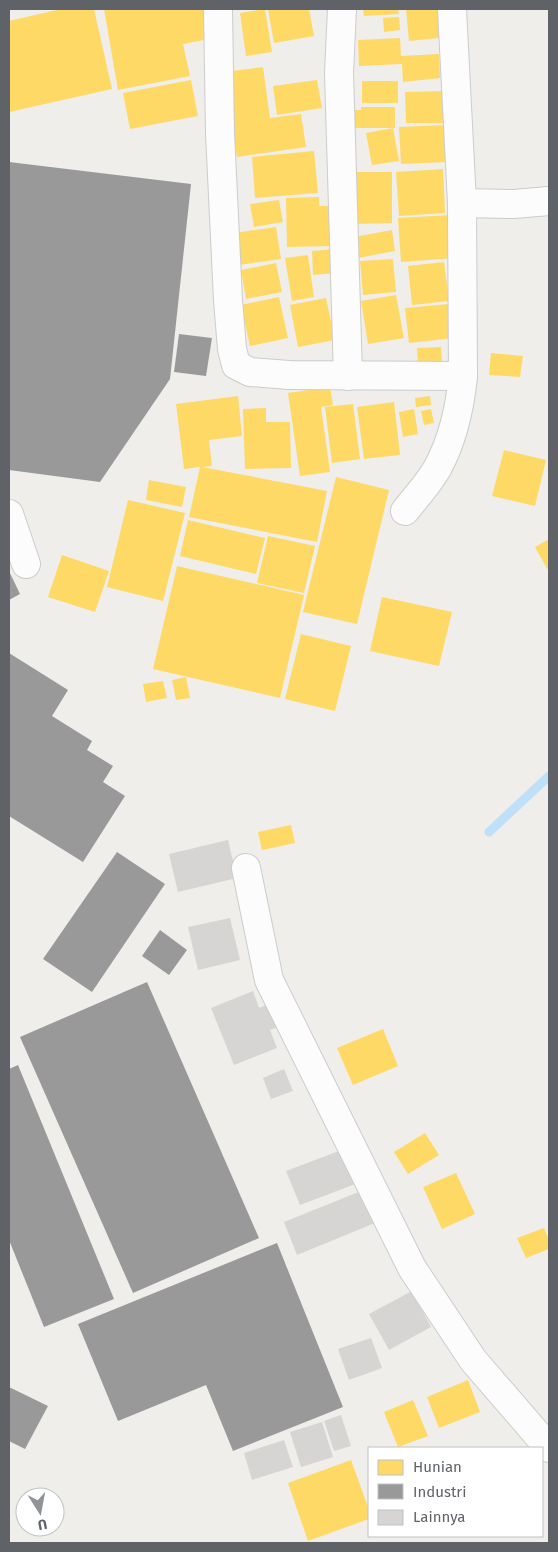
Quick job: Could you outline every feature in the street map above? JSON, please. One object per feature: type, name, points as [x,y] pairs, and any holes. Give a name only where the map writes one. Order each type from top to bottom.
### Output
[{"type":"street","points":[[218,9],[220,133],[228,300],[232,349],[236,365],[250,372],[348,376],[463,376]]},
{"type":"street","points":[[342,9],[339,73],[348,376]]},
{"type":"street","points":[[405,511],[438,468],[450,440],[461,400],[463,376],[462,203],[452,9]]},
{"type":"street","points":[[462,203],[514,204],[549,201]]},
{"type":"street","points":[[9,514],[26,564]]},
{"type":"street","points":[[246,868],[269,980],[412,1268],[473,1360],[549,1448]]},
{"type":"building: Hunian","points":[[61,9],[94,9],[112,89],[9,112],[9,21]]},
{"type":"building: Hunian","points":[[104,9],[203,9],[209,39],[183,44],[190,76],[118,90]]},
{"type":"building: Hunian","points":[[265,9],[272,52],[246,56],[240,13]]},
{"type":"building: Hunian","points":[[268,9],[309,9],[314,36],[274,43]]},
{"type":"building: Hunian","points":[[363,9],[398,9],[399,14],[364,16]]},
{"type":"building: Hunian","points":[[406,9],[445,9],[448,37],[409,41]]},
{"type":"building: Hunian","points":[[399,17],[400,30],[384,32],[383,18]]},
{"type":"building: Hunian","points":[[400,38],[401,56],[439,54],[440,78],[403,82],[402,64],[359,66],[358,40]]},
{"type":"building: Hunian","points":[[263,67],[270,118],[301,114],[306,147],[237,157],[224,72]]},
{"type":"building: Hunian","points":[[191,80],[198,116],[130,129],[123,93]]},
{"type":"building: Hunian","points":[[317,80],[322,108],[277,115],[273,86]]},
{"type":"building: Hunian","points":[[362,81],[398,81],[398,103],[362,103]]},
{"type":"building: Hunian","points":[[444,91],[445,123],[406,123],[405,92]]},
{"type":"building: Hunian","points":[[361,107],[395,107],[395,128],[352,128],[352,110],[361,110]]},
{"type":"building: Hunian","points":[[447,125],[448,162],[401,164],[399,127]]},
{"type":"building: Hunian","points":[[393,128],[399,161],[372,165],[366,133]]},
{"type":"building: Hunian","points":[[314,151],[318,193],[255,198],[252,157]]},
{"type":"building: Hunian","points":[[443,169],[445,213],[399,216],[396,172]]},
{"type":"building: Hunian","points":[[353,172],[392,172],[392,223],[353,224]]},
{"type":"building: Hunian","points":[[319,197],[319,206],[334,206],[335,246],[287,247],[286,198]]},
{"type":"building: Hunian","points":[[279,200],[283,222],[254,227],[250,204]]},
{"type":"building: Hunian","points":[[451,215],[454,258],[401,262],[398,218]]},
{"type":"building: Hunian","points":[[276,227],[281,259],[239,265],[234,233]]},
{"type":"building: Hunian","points":[[392,230],[395,251],[358,258],[354,237]]},
{"type":"building: Hunian","points":[[335,249],[336,273],[313,275],[312,251]]},
{"type":"building: Hunian","points":[[308,255],[314,297],[292,301],[285,258]]},
{"type":"building: Hunian","points":[[393,259],[396,292],[363,295],[360,261]]},
{"type":"building: Hunian","points":[[444,262],[449,301],[412,305],[408,266]]},
{"type":"building: Hunian","points":[[276,263],[282,292],[246,299],[241,270]]},
{"type":"building: Hunian","points":[[396,295],[404,338],[368,344],[361,301]]},
{"type":"building: Hunian","points":[[279,297],[288,338],[250,346],[241,305]]},
{"type":"building: Hunian","points":[[326,298],[335,340],[298,347],[290,305]]},
{"type":"building: Hunian","points":[[449,304],[453,338],[409,343],[405,308]]},
{"type":"building: Hunian","points":[[441,347],[442,363],[418,364],[417,348]]},
{"type":"building: Hunian","points":[[491,353],[523,356],[520,377],[489,375]]},
{"type":"building: Hunian","points":[[330,387],[333,405],[321,407],[330,472],[300,476],[288,393]]},
{"type":"building: Hunian","points":[[238,396],[242,436],[209,440],[212,466],[202,467],[327,491],[317,542],[189,517],[200,467],[184,469],[176,404]]},
{"type":"building: Hunian","points":[[430,396],[431,405],[416,407],[415,398]]},
{"type":"building: Hunian","points":[[394,402],[400,455],[364,459],[357,407]]},
{"type":"building: Hunian","points":[[353,404],[360,459],[332,463],[325,407]]},
{"type":"building: Hunian","points":[[266,408],[266,422],[290,422],[291,468],[245,469],[243,409]]},
{"type":"building: Hunian","points":[[414,409],[418,434],[403,437],[399,412]]},
{"type":"building: Hunian","points":[[431,409],[434,423],[424,425],[421,411]]},
{"type":"building: Hunian","points":[[504,450],[546,460],[535,506],[492,496]]},
{"type":"building: Hunian","points":[[336,477],[389,490],[357,624],[303,612]]},
{"type":"building: Hunian","points":[[149,480],[186,487],[182,507],[146,500]]},
{"type":"building: Hunian","points":[[128,500],[185,513],[163,601],[107,587]]},
{"type":"building: Hunian","points":[[188,520],[265,538],[256,574],[180,556]]},
{"type":"building: Hunian","points":[[268,536],[315,546],[304,593],[257,583]]},
{"type":"building: Hunian","points":[[549,539],[549,572],[535,547]]},
{"type":"building: Hunian","points":[[62,555],[109,571],[95,612],[48,597]]},
{"type":"building: Hunian","points":[[177,566],[304,595],[280,698],[153,669]]},
{"type":"building: Hunian","points":[[382,597],[452,612],[439,666],[370,651]]},
{"type":"building: Hunian","points":[[301,634],[351,646],[335,711],[285,699]]},
{"type":"building: Hunian","points":[[186,677],[190,698],[176,700],[172,680]]},
{"type":"building: Hunian","points":[[163,681],[167,698],[146,702],[143,684]]},
{"type":"building: Hunian","points":[[291,825],[295,843],[262,850],[258,832]]},
{"type":"building: Hunian","points":[[383,1029],[398,1066],[353,1085],[337,1048]]},
{"type":"building: Hunian","points":[[425,1133],[439,1155],[408,1174],[394,1152]]},
{"type":"building: Hunian","points":[[456,1173],[475,1214],[442,1229],[423,1187]]},
{"type":"building: Hunian","points":[[544,1228],[549,1240],[549,1249],[526,1258],[517,1238]]},
{"type":"building: Hunian","points":[[468,1380],[480,1412],[439,1428],[427,1397]]},
{"type":"building: Hunian","points":[[413,1400],[428,1436],[398,1447],[384,1412]]},
{"type":"building: Hunian","points":[[351,1460],[368,1507],[368,1519],[308,1541],[288,1483]]},
{"type":"building: Industri","points":[[9,162],[191,184],[170,379],[100,482],[9,470]]},
{"type":"building: Industri","points":[[179,334],[212,338],[206,376],[174,372]]},
{"type":"building: Industri","points":[[9,571],[20,594],[9,600]]},
{"type":"building: Industri","points":[[9,653],[68,690],[52,716],[92,741],[87,750],[113,766],[103,782],[125,796],[83,862],[9,816]]},
{"type":"building: Industri","points":[[117,852],[165,884],[92,992],[43,959]]},
{"type":"building: Industri","points":[[160,930],[187,950],[169,975],[142,956]]},
{"type":"building: Industri","points":[[147,982],[259,1238],[133,1293],[20,1037]]},
{"type":"building: Industri","points":[[18,1065],[114,1299],[44,1327],[9,1240],[9,1069]]},
{"type":"building: Industri","points":[[277,1243],[343,1407],[233,1451],[206,1385],[118,1421],[78,1324]]},
{"type":"building: Industri","points":[[9,1387],[48,1406],[25,1449],[9,1441]]},
{"type":"building: Lainnya","points":[[228,840],[237,878],[178,892],[169,854]]},
{"type":"building: Lainnya","points":[[230,918],[240,960],[198,970],[188,927]]},
{"type":"building: Lainnya","points":[[253,991],[259,1008],[271,1003],[281,1026],[270,1030],[277,1048],[234,1065],[211,1008]]},
{"type":"building: Lainnya","points":[[284,1069],[293,1091],[271,1099],[263,1078]]},
{"type":"building: Lainnya","points":[[344,1149],[358,1183],[300,1205],[286,1171]]},
{"type":"building: Lainnya","points":[[366,1189],[380,1221],[297,1255],[284,1222]]},
{"type":"building: Lainnya","points":[[412,1291],[431,1327],[389,1350],[369,1314]]},
{"type":"building: Lainnya","points":[[371,1338],[382,1368],[349,1380],[338,1349]]},
{"type":"building: Lainnya","points":[[341,1415],[351,1446],[334,1451],[324,1421]]},
{"type":"building: Lainnya","points":[[322,1422],[333,1457],[301,1467],[290,1432]]},
{"type":"building: Lainnya","points":[[284,1440],[293,1467],[252,1480],[244,1453]]},
{"type":"waterway","points":[[489,832],[549,776]]}]
